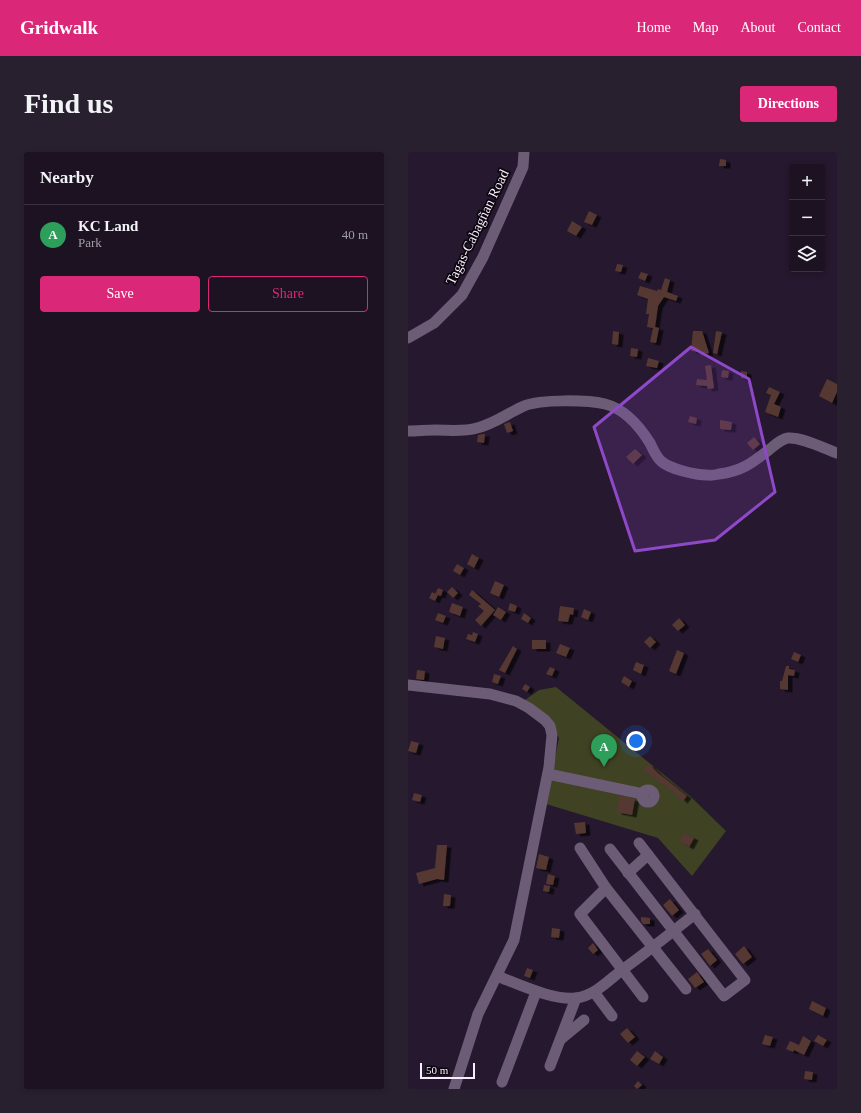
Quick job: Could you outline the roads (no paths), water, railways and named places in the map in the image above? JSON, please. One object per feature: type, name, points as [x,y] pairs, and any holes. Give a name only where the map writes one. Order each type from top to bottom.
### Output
[{"type":"street","name":"Tagas-Cabagñan Road","points":[[408,338],[434,323],[462,295],[483,257],[523,167],[524,152]]},
{"type":"street","points":[[408,431],[464,431],[486,426],[526,405],[539,402],[591,402],[606,404],[625,415],[635,423],[660,460],[667,465],[707,476],[737,471],[786,438],[808,442],[837,452]]},
{"type":"street","points":[[408,684],[490,694],[516,701],[529,708],[545,720],[550,726],[552,735],[548,774],[514,940],[478,1014],[454,1089]]},
{"type":"street","points":[[548,774],[643,794]]},
{"type":"street","points":[[610,849],[724,996],[745,980],[639,844]]},
{"type":"street","points":[[580,848],[606,888],[686,989]]},
{"type":"street","points":[[628,873],[648,855]]},
{"type":"street","points":[[606,888],[580,914],[643,998]]},
{"type":"street","points":[[497,976],[536,992],[558,997],[576,998],[594,992],[653,948],[695,914]]},
{"type":"street","points":[[502,1082],[536,992]]},
{"type":"street","points":[[594,992],[612,1016]]},
{"type":"street","points":[[550,1066],[576,998]]},
{"type":"street","points":[[560,1039],[584,1020]]},
{"type":"place","name":"KC Land","points":[[604,767]]}]
